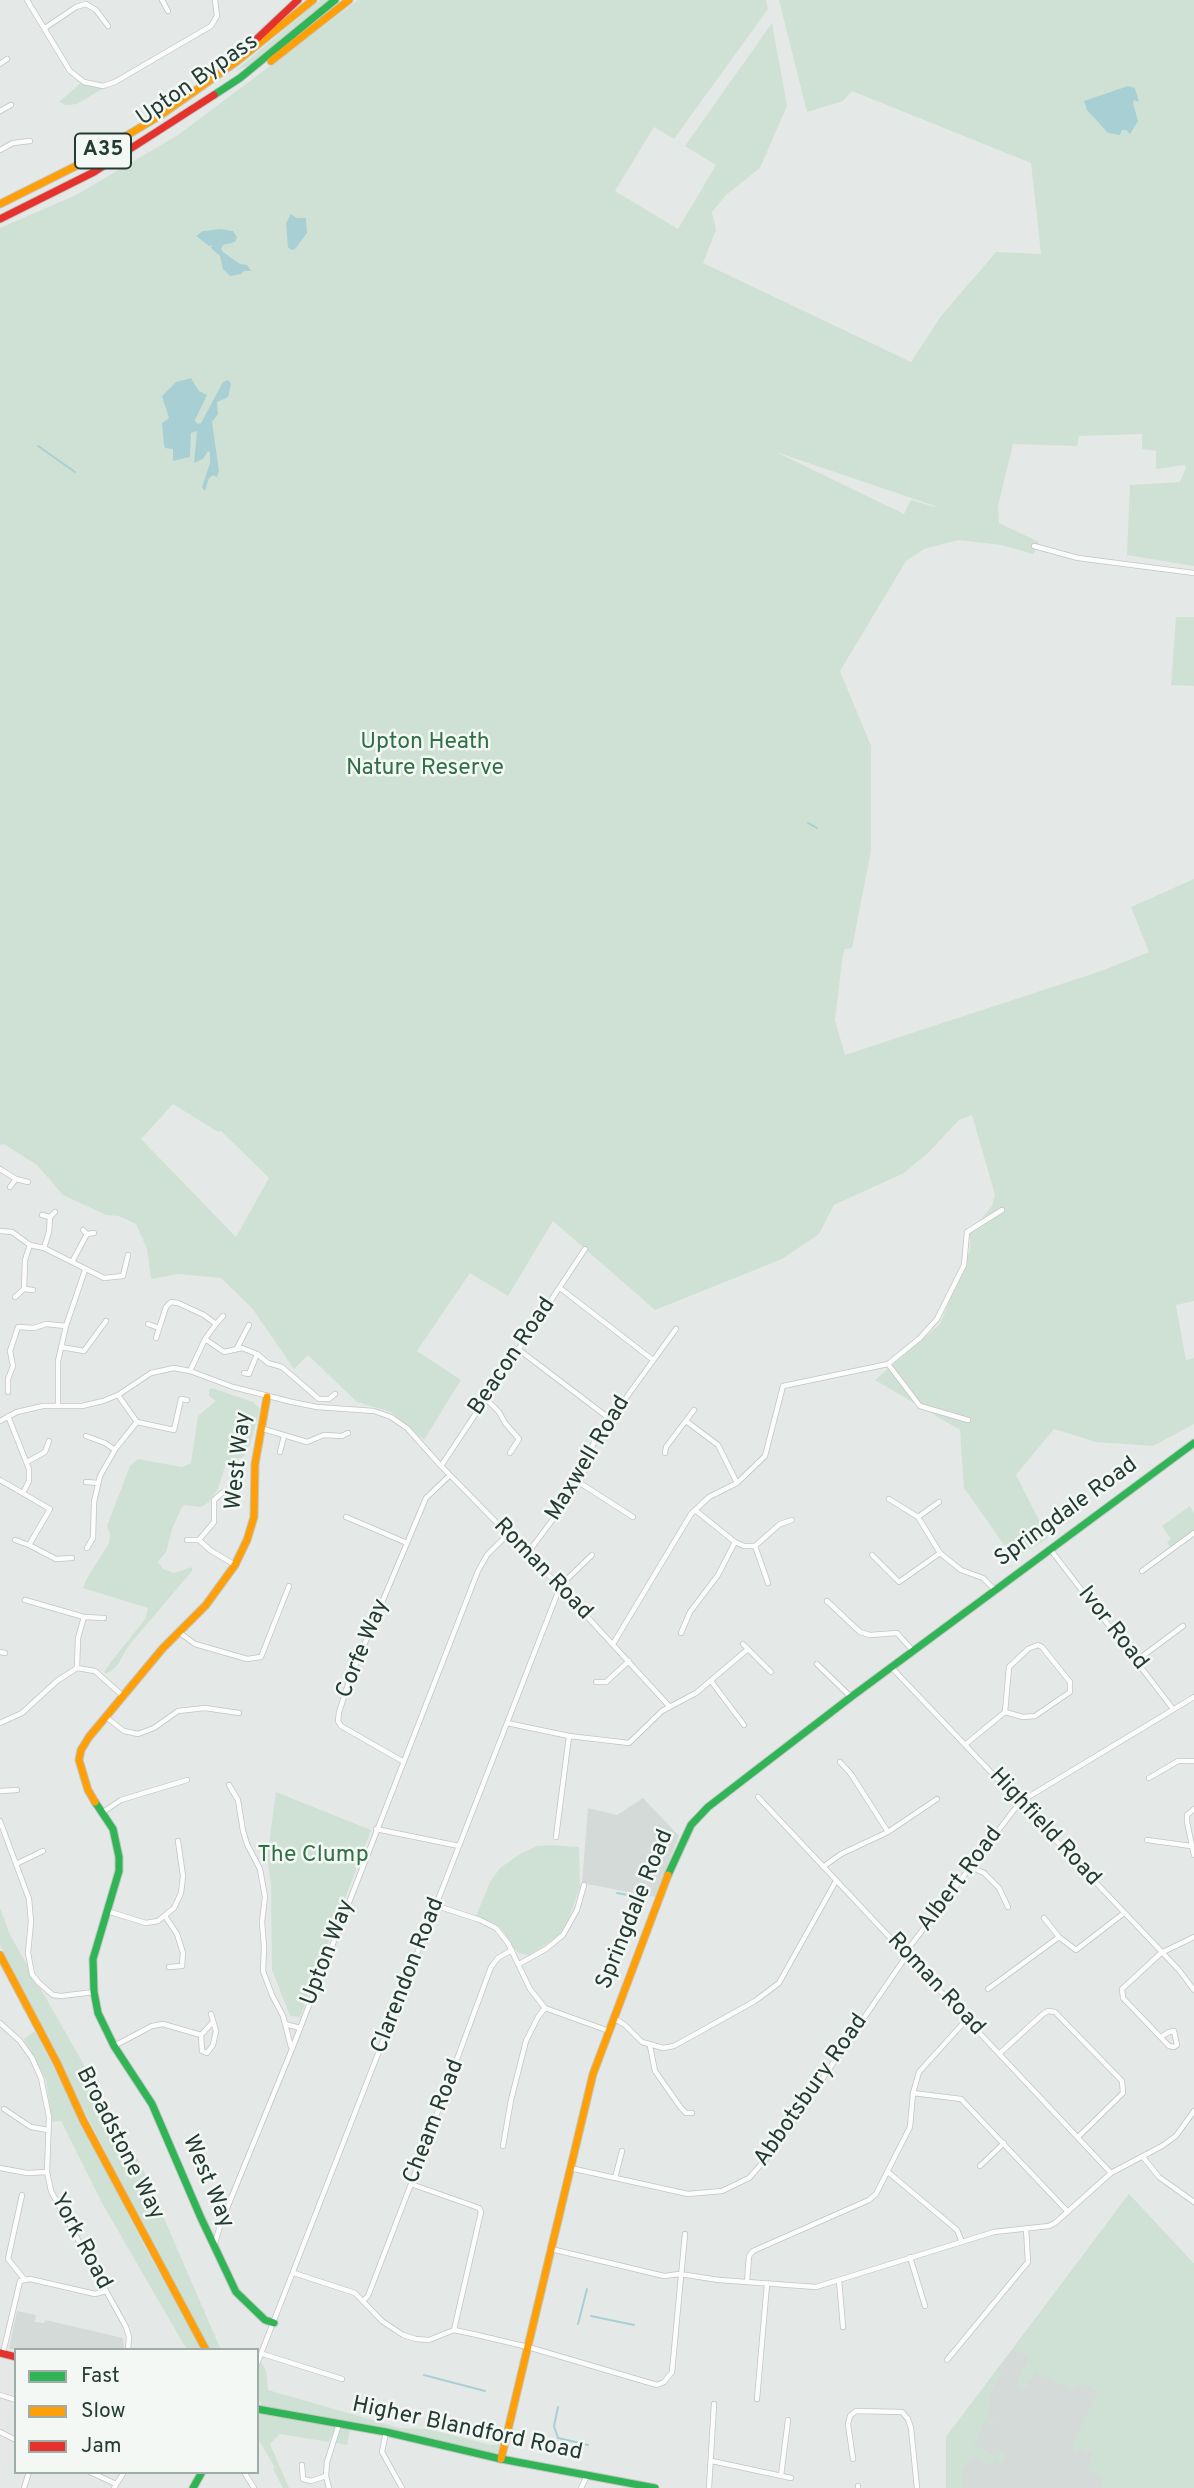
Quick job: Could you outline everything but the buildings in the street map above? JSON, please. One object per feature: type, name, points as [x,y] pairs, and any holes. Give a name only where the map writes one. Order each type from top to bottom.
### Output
[{"type":"main road","name":"A35","points":[[201,88],[298,0]]},
{"type":"main road","name":"Upton Bypass","points":[[0,204],[100,152],[201,88],[313,0]]},
{"type":"main road","name":"Upton Bypass","points":[[0,219],[106,165],[197,108],[275,51],[335,0]]},
{"type":"main road","name":"A35","points":[[197,108],[260,69],[349,0]]},
{"type":"main road","name":"West Way","points":[[267,1396],[255,1464],[254,1517],[235,1565],[206,1605],[163,1648],[89,1737],[81,1750],[79,1760],[83,1780],[114,1829],[119,1857],[119,1871],[93,1959],[98,2013],[114,2046],[152,2104],[204,2226],[236,2292],[265,2320],[274,2323]]},
{"type":"main road","name":"Springdale Road","points":[[501,2459],[593,2074],[674,1859],[694,1820],[913,1651],[1194,1443]]},
{"type":"main road","name":"Broadstone Way","points":[[0,1955],[57,2063],[89,2133],[205,2348]]},
{"type":"main road","name":"Higher Blandford Road","points":[[259,2404],[271,2410]]},
{"type":"main road","name":"Higher Blandford Road","points":[[259,2409],[386,2431],[501,2459],[655,2488]]},
{"type":"street","points":[[27,0],[70,71],[84,82],[103,86],[115,82],[213,24],[217,14],[215,0]]},
{"type":"street","points":[[162,0],[168,11]]},
{"type":"street","points":[[45,28],[76,7],[86,4],[96,10],[108,26]]},
{"type":"street","points":[[0,64],[7,59]]},
{"type":"street","points":[[0,111],[11,105]]},
{"type":"street","points":[[0,150],[13,143],[30,141]]},
{"type":"street","points":[[1034,546],[1078,558],[1194,573]]},
{"type":"street","points":[[0,1169],[16,1179],[28,1182]]},
{"type":"street","points":[[10,1187],[16,1179]]},
{"type":"street","points":[[612,1644],[695,1510],[709,1497],[737,1483],[765,1456],[783,1387],[888,1364],[920,1338],[937,1319],[964,1265],[967,1232],[1002,1210]]},
{"type":"street","points":[[44,1248],[50,1217],[55,1212]]},
{"type":"street","points":[[42,1214],[50,1217]]},
{"type":"street","points":[[0,1231],[12,1232],[30,1245],[44,1248],[104,1278],[125,1278],[128,1255]]},
{"type":"street","points":[[72,1262],[85,1232],[94,1233]]},
{"type":"street","points":[[15,1297],[24,1289],[25,1260],[30,1245]]},
{"type":"street","name":"Beacon Road","points":[[441,1466],[585,1249]]},
{"type":"street","points":[[58,1405],[58,1361],[66,1326],[85,1270]]},
{"type":"street","points":[[559,1287],[653,1360]]},
{"type":"street","points":[[24,1289],[33,1290]]},
{"type":"street","points":[[156,1338],[166,1307],[171,1302],[204,1315],[216,1324]]},
{"type":"street","points":[[190,1371],[205,1339],[223,1316]]},
{"type":"street","points":[[84,1358],[84,1351],[106,1321]]},
{"type":"street","points":[[8,1392],[13,1366],[10,1351],[16,1325],[34,1328],[52,1324],[66,1326]]},
{"type":"street","points":[[148,1324],[159,1328]]},
{"type":"street","points":[[237,1348],[249,1325]]},
{"type":"street","points":[[91,1326],[99,1329]]},
{"type":"street","name":"Maxwell Road","points":[[527,1554],[580,1483],[594,1442],[676,1329]]},
{"type":"street","points":[[205,1339],[225,1352],[244,1348],[268,1363],[282,1367],[320,1399],[329,1399],[335,1394]]},
{"type":"street","points":[[61,1347],[84,1351]]},
{"type":"street","points":[[519,1349],[610,1419]]},
{"type":"street","points":[[244,1373],[249,1374],[257,1354]]},
{"type":"street","points":[[888,1364],[920,1406],[968,1420]]},
{"type":"street","name":"Roman Road","points":[[0,1421],[27,1409],[92,1404],[118,1395],[150,1373],[174,1368],[267,1396],[317,1407],[374,1411],[391,1417],[407,1427],[669,1706]]},
{"type":"street","points":[[291,1387],[298,1379]]},
{"type":"street","points":[[0,1380],[8,1381]]},
{"type":"street","points":[[118,1395],[137,1422],[174,1430]]},
{"type":"street","points":[[485,1398],[519,1439],[510,1453]]},
{"type":"street","points":[[173,1439],[181,1399]]},
{"type":"street","points":[[665,1453],[666,1447],[694,1410]]},
{"type":"street","points":[[8,1416],[27,1462],[30,1480],[23,1493]]},
{"type":"street","points":[[686,1421],[718,1445],[737,1483]]},
{"type":"street","points":[[99,1548],[89,1546],[98,1483],[115,1450],[137,1422]]},
{"type":"street","points":[[260,1428],[307,1442],[324,1435],[342,1436],[348,1433]]},
{"type":"street","points":[[86,1436],[115,1450]]},
{"type":"street","points":[[280,1452],[284,1436]]},
{"type":"street","points":[[342,1436],[343,1445]]},
{"type":"street","points":[[27,1462],[46,1451],[49,1441]]},
{"type":"street","points":[[46,1451],[52,1456]]},
{"type":"street","name":"Corfe Way","points":[[404,1762],[341,1726],[338,1721],[351,1676],[426,1498],[450,1475]]},
{"type":"street","points":[[0,1480],[58,1513]]},
{"type":"street","points":[[86,1482],[98,1483]]},
{"type":"street","points":[[580,1483],[633,1517]]},
{"type":"street","points":[[199,1540],[214,1522],[214,1500],[222,1493]]},
{"type":"street","points":[[889,1499],[918,1517],[940,1553],[961,1570],[983,1578],[995,1590]]},
{"type":"street","points":[[918,1517],[939,1502]]},
{"type":"street","points":[[29,1545],[51,1510]]},
{"type":"street","points":[[695,1510],[735,1542],[744,1546],[755,1546],[780,1524],[792,1520]]},
{"type":"street","points":[[346,1517],[407,1544]]},
{"type":"street","points":[[1142,1571],[1194,1533]]},
{"type":"street","name":"Upton Way","points":[[214,2247],[221,2223],[292,2049],[478,1571],[486,1555],[508,1534]]},
{"type":"street","points":[[15,1540],[55,1559],[72,1558]]},
{"type":"street","points":[[187,1540],[199,1540],[235,1565]]},
{"type":"street","points":[[681,1633],[690,1612],[710,1587],[735,1542]]},
{"type":"street","points":[[755,1546],[768,1583]]},
{"type":"street","name":"Ivor Road","points":[[1050,1549],[1174,1709]]},
{"type":"street","points":[[872,1555],[899,1583],[940,1553]]},
{"type":"street","points":[[559,1587],[592,1555]]},
{"type":"street","points":[[64,1560],[64,1570]]},
{"type":"street","points":[[180,1633],[195,1644],[247,1659],[261,1657],[289,1586]]},
{"type":"street","name":"Clarendon Road","points":[[259,2360],[559,1587]]},
{"type":"street","points":[[25,1600],[84,1617],[104,1618]]},
{"type":"street","points":[[827,1601],[860,1632],[870,1635],[897,1633],[913,1651]]},
{"type":"street","points":[[77,1668],[78,1638],[84,1617]]},
{"type":"street","points":[[1136,1661],[1183,1626]]},
{"type":"street","points":[[743,1644],[771,1672]]},
{"type":"street","points":[[966,1744],[1005,1712],[1009,1667],[1028,1649],[1038,1645],[1042,1647],[1070,1682],[1070,1692],[1035,1716],[1028,1718],[1005,1712]]},
{"type":"street","points":[[507,1723],[569,1736],[629,1743],[669,1706],[696,1693],[748,1649]]},
{"type":"street","points":[[596,1682],[606,1682],[629,1661]]},
{"type":"street","points":[[817,1664],[851,1698]]},
{"type":"street","points":[[0,1723],[22,1713],[64,1675],[77,1668],[95,1671],[123,1696]]},
{"type":"street","name":"Highfield Road","points":[[892,1668],[1194,1990]]},
{"type":"street","points":[[711,1681],[744,1726]]},
{"type":"street","name":"Albert Road","points":[[906,1954],[1020,1802],[1194,1697]]},
{"type":"street","points":[[106,1717],[124,1731],[138,1734],[154,1728],[178,1711],[205,1708],[238,1713]]},
{"type":"street","points":[[556,1837],[569,1736]]},
{"type":"street","points":[[1149,1778],[1178,1761],[1194,1761]]},
{"type":"street","points":[[840,1762],[851,1774],[888,1832]]},
{"type":"street","points":[[103,1812],[121,1800],[187,1779]]},
{"type":"street","points":[[229,1785],[238,1800],[247,1844],[260,1869],[265,1897],[262,1922],[263,1971],[285,2024],[292,2049]]},
{"type":"street","points":[[0,1791],[17,1790]]},
{"type":"street","name":"Roman Road","points":[[758,1797],[1111,2173]]},
{"type":"street","points":[[823,1867],[841,1854],[888,1832],[937,1799]]},
{"type":"street","points":[[1194,1809],[1187,1815],[1194,1855]]},
{"type":"street","points":[[0,1821],[29,1899],[31,1922],[28,1953],[32,1974],[38,1983],[53,1995],[94,1992]]},
{"type":"street","points":[[376,1829],[459,1846]]},
{"type":"street","points":[[1147,1840],[1191,1846]]},
{"type":"street","points":[[107,1911],[146,1923],[165,1916],[174,1908],[181,1892],[183,1876],[178,1841]]},
{"type":"street","points":[[16,1864],[43,1851]]},
{"type":"street","points":[[971,1867],[984,1873],[999,1888],[1008,1907]]},
{"type":"street","points":[[614,2018],[642,2042],[663,2048],[674,2046],[744,2007],[775,1986],[836,1881]]},
{"type":"street","points":[[518,1964],[546,1949],[563,1935],[577,1910],[584,1885]]},
{"type":"street","points":[[437,1906],[481,1920],[496,1928],[512,1950],[530,1989],[545,2008],[609,2031]]},
{"type":"street","points":[[1044,1918],[1059,1937],[1076,1950],[1124,1913]]},
{"type":"street","points":[[165,1916],[177,1934],[183,1953],[182,1966],[169,1966]]},
{"type":"street","points":[[988,1989],[1059,1937]]},
{"type":"street","points":[[1161,2037],[1123,1998],[1121,1992],[1125,1985],[1161,1953],[1194,1937]]},
{"type":"street","name":"Cheam Road","points":[[364,2300],[368,2296],[411,2184],[491,1967],[498,1958],[512,1950]]},
{"type":"street","name":"Abbotsbury Road","points":[[570,2168],[676,2192],[703,2194],[722,2191],[749,2178],[773,2151],[906,1954]]},
{"type":"street","points":[[503,2146],[526,2041],[545,2008]]},
{"type":"street","points":[[1000,2053],[1043,2014],[1048,2011],[1055,2012],[1122,2081],[1123,2093],[1078,2137]]},
{"type":"street","points":[[211,2014],[213,2022],[215,2037],[207,2053],[202,2050],[201,2035],[213,2022]]},
{"type":"street","points":[[747,2282],[749,2256],[753,2251],[869,2200],[876,2194],[910,2127],[913,2093],[921,2068],[967,2019]]},
{"type":"street","name":"York Road","points":[[0,2023],[20,2041],[36,2067],[47,2104],[47,2172],[56,2200],[126,2327],[128,2348]]},
{"type":"street","points":[[114,2046],[152,2026],[163,2024],[201,2035]]},
{"type":"street","points":[[285,2024],[300,2028]]},
{"type":"street","points":[[650,2046],[655,2071],[685,2113],[692,2113]]},
{"type":"street","points":[[913,2093],[961,2099],[1068,2212]]},
{"type":"street","points":[[4,2109],[31,2127],[48,2130]]},
{"type":"street","points":[[551,2249],[664,2276],[680,2274],[816,2287],[1006,2229],[1049,2226],[1111,2173],[1176,2136],[1194,2111]]},
{"type":"street","points":[[980,2166],[1004,2143]]},
{"type":"street","points":[[615,2178],[622,2151]]},
{"type":"street","points":[[1143,2157],[1159,2177],[1194,2202]]},
{"type":"street","points":[[0,2168],[27,2173],[47,2172]]},
{"type":"street","points":[[888,2172],[957,2230],[962,2242]]},
{"type":"street","points":[[411,2184],[479,2208],[481,2212],[454,2330]]},
{"type":"street","points":[[22,2195],[8,2259],[24,2279],[95,2294],[106,2291]]},
{"type":"street","points":[[204,2226],[213,2227],[221,2223]]},
{"type":"street","points":[[947,2360],[1028,2262],[1026,2228]]},
{"type":"street","points":[[294,2273],[355,2293],[382,2321],[416,2339],[429,2340],[454,2330],[528,2347],[657,2385],[664,2382],[672,2372],[685,2234]]},
{"type":"street","points":[[910,2257],[925,2306]]},
{"type":"street","points":[[1,2353],[18,2284],[24,2279]]},
{"type":"street","points":[[839,2280],[843,2327]]},
{"type":"street","points":[[757,2399],[767,2284]]},
{"type":"street","points":[[262,2354],[342,2379]]},
{"type":"street","points":[[709,2488],[714,2404]]},
{"type":"street","points":[[853,2459],[849,2448],[850,2416],[856,2412],[902,2412],[911,2428],[917,2488]]},
{"type":"street","points":[[781,2476],[788,2420]]},
{"type":"street","points":[[329,2488],[327,2462],[339,2424]]},
{"type":"street","points":[[386,2431],[382,2452],[402,2488]]},
{"type":"street","points":[[712,2461],[791,2478]]},
{"type":"street","points":[[302,2465],[303,2479],[311,2481],[326,2476]]},
{"type":"street","points":[[94,2474],[115,2486]]},
{"type":"street","points":[[581,2488],[588,2475]]},
{"type":"shaded area","points":[[643,1798],[679,1836],[655,1897],[582,1883],[588,1808],[617,1815]]},
{"type":"shaded area","points":[[1129,2194],[1194,2264],[1138,2488],[946,2488],[946,2437]]},
{"type":"shaded area","points":[[17,2311],[36,2315],[35,2322],[44,2323],[45,2320],[123,2338],[124,2348],[14,2348],[9,2349]]},
{"type":"green space","points":[[320,0],[330,0],[248,66],[235,71]]},
{"type":"green space","name":"Upton Heath Nature Reserve","points":[[358,0],[766,0],[768,9],[674,139],[654,127],[615,191],[678,229],[716,165],[685,146],[772,23],[787,106],[760,168],[726,195],[712,212],[716,230],[703,263],[911,362],[941,316],[996,252],[1041,254],[1031,163],[852,91],[843,101],[807,112],[779,0],[1194,0],[1194,566],[1127,555],[1130,485],[1180,482],[1186,468],[1185,465],[1156,469],[1156,451],[1142,449],[1142,434],[1079,436],[1077,446],[1013,444],[998,506],[999,523],[1039,542],[1033,554],[1001,545],[958,540],[924,549],[906,561],[840,671],[871,746],[871,851],[852,948],[845,949],[843,954],[835,1020],[845,1055],[1101,971],[1149,952],[1131,907],[1194,879],[1194,1301],[1176,1305],[1186,1360],[1194,1358],[1194,1424],[1153,1446],[1096,1442],[1054,1429],[1016,1475],[1048,1538],[1014,1559],[964,1488],[960,1430],[875,1380],[940,1324],[970,1250],[970,1233],[992,1206],[995,1195],[972,1115],[959,1120],[928,1153],[904,1173],[834,1205],[819,1234],[782,1259],[655,1310],[553,1221],[508,1296],[470,1273],[417,1351],[461,1380],[424,1440],[391,1412],[357,1402],[308,1355],[294,1369],[252,1308],[221,1278],[178,1274],[151,1279],[147,1249],[136,1224],[119,1216],[106,1215],[63,1195],[37,1165],[4,1144],[0,1145],[0,228],[76,195],[178,135]],"holes":[[[776,452],[935,506],[935,507],[911,500],[904,514]],[[173,1104],[218,1132],[221,1131],[269,1178],[236,1237],[141,1139]]]},
{"type":"green space","points":[[83,81],[103,86],[112,83],[77,104],[66,105],[59,102]]},
{"type":"green space","points":[[1176,617],[1194,617],[1194,686],[1171,685]]},
{"type":"green space","points":[[212,1388],[253,1402],[260,1409],[250,1444],[243,1457],[226,1463],[218,1489],[209,1502],[201,1507],[183,1505],[172,1529],[166,1552],[158,1562],[163,1569],[174,1573],[192,1567],[192,1571],[130,1644],[116,1667],[106,1674],[104,1672],[111,1662],[145,1619],[148,1608],[83,1588],[109,1543],[107,1526],[130,1466],[138,1459],[182,1467],[191,1463],[198,1416],[216,1401],[209,1396],[209,1390]]},
{"type":"green space","points":[[1190,1506],[1194,1513],[1194,1531],[1171,1548],[1167,1542],[1171,1539],[1162,1526]]},
{"type":"green space","name":"The Clump","points":[[276,1792],[371,1830],[300,2017],[290,2016],[272,1970],[271,1885],[267,1857]]},
{"type":"green space","points":[[537,1846],[579,1847],[580,1887],[568,1921],[558,1936],[529,1956],[517,1952],[500,1927],[476,1916],[490,1882],[500,1868]]},
{"type":"green space","points":[[0,1908],[10,1935],[141,2165],[220,2348],[209,2348],[180,2296],[0,1945]]},
{"type":"green space","points":[[35,2031],[145,2247],[202,2348],[186,2348],[102,2203],[61,2121],[52,2122],[46,2080],[24,2039]]},
{"type":"green space","points":[[1129,2194],[1194,2264],[1194,2488],[1101,2488],[1105,2478],[1087,2469],[1093,2454],[1080,2448],[1077,2452],[1071,2448],[1098,2391],[1083,2384],[1072,2389],[1035,2373],[1025,2389],[1016,2385],[1029,2357],[1013,2349]]},
{"type":"green space","points":[[259,2359],[266,2370],[268,2390],[400,2428],[428,2429],[491,2445],[500,2444],[499,2452],[491,2454],[351,2423],[347,2445],[336,2443],[337,2438],[332,2435],[329,2442],[280,2434],[270,2444],[289,2488],[283,2488],[259,2440]]},
{"type":"green space","points":[[997,2370],[1002,2372],[988,2399],[992,2405],[986,2418],[995,2423],[994,2425],[985,2421],[974,2445],[997,2457],[1001,2451],[1005,2453],[1002,2464],[996,2461],[993,2466],[974,2457],[967,2462],[961,2473],[963,2488],[946,2488],[946,2437]]},
{"type":"water","points":[[1128,86],[1135,88],[1139,102],[1134,100],[1133,103],[1138,121],[1130,134],[1126,130],[1122,130],[1120,135],[1108,133],[1087,110],[1084,101]]},
{"type":"water","points":[[291,214],[296,218],[306,218],[307,233],[295,249],[291,250],[288,247],[286,223]]},
{"type":"water","points":[[203,231],[233,231],[237,237],[235,242],[223,245],[223,252],[240,264],[247,265],[251,271],[230,276],[223,269],[220,256],[211,248],[212,245],[209,246],[196,236]]},
{"type":"water","points":[[191,378],[199,391],[207,395],[195,420],[197,424],[201,423],[223,382],[228,380],[231,384],[228,397],[217,402],[218,414],[212,422],[219,471],[217,477],[213,475],[209,478],[205,491],[202,487],[210,463],[210,452],[194,463],[197,431],[191,433],[190,457],[173,461],[173,449],[165,448],[164,445],[162,423],[169,418],[162,396],[176,382]]},
{"type":"waterway","points":[[38,446],[75,472]]},
{"type":"waterway","points":[[808,823],[817,828]]},
{"type":"waterway","points":[[617,1893],[645,1898]]},
{"type":"waterway","points":[[578,2324],[587,2289]]},
{"type":"waterway","points":[[591,2316],[634,2325]]},
{"type":"waterway","points":[[424,2375],[485,2391]]},
{"type":"waterway","points":[[558,2407],[554,2426],[558,2438],[588,2445]]},
{"type":"traffic: fast","points":[[214,95],[240,78],[335,0]]},
{"type":"traffic: fast","points":[[668,1875],[691,1825],[708,1807],[851,1697],[1194,1443]]},
{"type":"traffic: fast","points":[[95,1802],[113,1829],[119,1857],[119,1871],[93,1959],[98,2013],[114,2046],[152,2104],[236,2292],[265,2320],[274,2323]]},
{"type":"traffic: fast","points":[[259,2409],[386,2432],[501,2459],[655,2488]]},
{"type":"traffic: fast","points":[[193,2488],[201,2474]]},
{"type":"traffic: slow","points":[[0,204],[76,166],[161,115],[236,62],[313,0]]},
{"type":"traffic: slow","points":[[271,61],[349,0]]},
{"type":"traffic: slow","points":[[95,1802],[88,1790],[79,1760],[81,1750],[163,1648],[206,1605],[235,1565],[247,1540],[254,1517],[255,1464],[267,1397]]},
{"type":"traffic: slow","points":[[501,2459],[593,2074],[668,1875]]},
{"type":"traffic: slow","points":[[0,1955],[57,2063],[83,2120],[205,2348]]},
{"type":"traffic: jam","points":[[245,50],[298,0]]},
{"type":"traffic: jam","points":[[0,219],[94,172],[214,95]]},
{"type":"traffic: jam","points":[[0,2353],[14,2356]]}]
